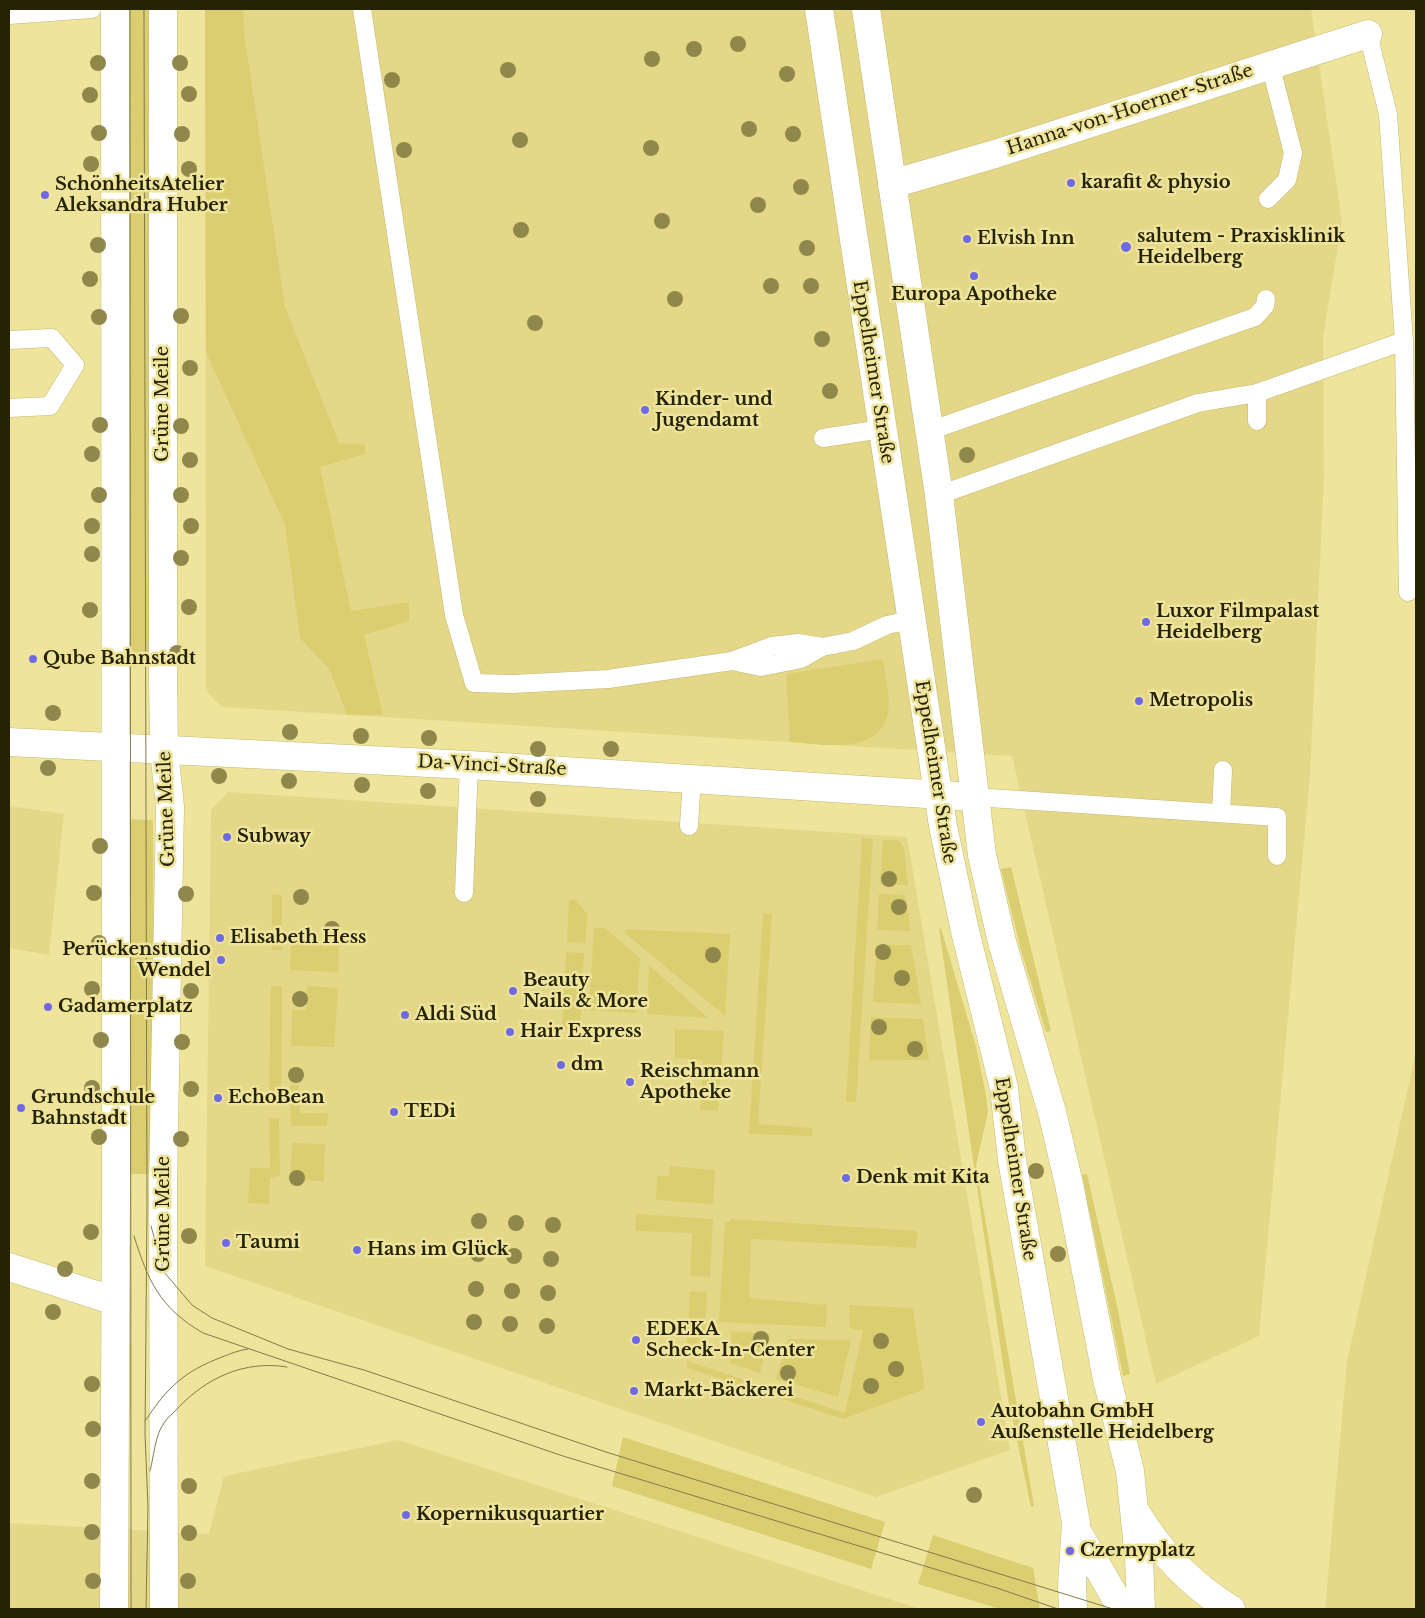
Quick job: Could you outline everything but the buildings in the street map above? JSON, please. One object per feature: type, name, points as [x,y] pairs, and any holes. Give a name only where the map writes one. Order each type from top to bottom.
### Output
[{"type":"street","points":[[114,1609],[115,9]]},
{"type":"street","name":"Grüne Meile","points":[[163,9],[164,750],[170,807],[163,1184],[164,1609]]},
{"type":"street","name":"Eppelheimer Straße","points":[[819,9],[938,794],[950,863],[1004,1088],[1012,1160],[1077,1531],[1073,1556],[1073,1609]]},
{"type":"street","name":"Eppelheimer Straße","points":[[866,9],[939,495],[982,855],[1002,942],[1052,1112],[1069,1184],[1107,1378],[1130,1471],[1135,1512],[1141,1609]]},
{"type":"street","name":"Hanna-von-Hoerner-Straße","points":[[892,184],[995,154],[1368,34]]},
{"type":"street","name":"Da-Vinci-Straße","points":[[9,742],[469,765],[974,797]]},
{"type":"street","points":[[9,1267],[115,1301]]},
{"type":"street","name":"Eppelheimer Straße","points":[[1135,1512],[1150,1536],[1170,1558],[1204,1590],[1231,1609]]},
{"type":"street","name":"Eppelheimer Straße","points":[[1077,1531],[1122,1609]]},
{"type":"lane","points":[[9,15],[92,9]]},
{"type":"lane","points":[[362,9],[454,615],[474,683],[513,684],[608,680],[732,661],[772,646],[798,643],[822,647],[853,641],[887,625],[911,620]]},
{"type":"lane","points":[[1368,34],[1388,114],[1404,341],[1408,592]]},
{"type":"lane","points":[[1268,199],[1286,180],[1293,153],[1270,64]]},
{"type":"lane","points":[[928,431],[1255,317],[1261,313],[1265,306],[1266,298]]},
{"type":"lane","points":[[9,340],[52,338],[75,365],[50,406],[9,408]]},
{"type":"lane","points":[[939,495],[1198,403],[1257,393],[1404,341]]},
{"type":"lane","points":[[1256,422],[1257,393]]},
{"type":"lane","points":[[823,438],[882,429]]},
{"type":"lane","points":[[464,892],[469,765]]},
{"type":"lane","points":[[1221,813],[1223,770]]},
{"type":"lane","points":[[689,826],[692,778]]},
{"type":"lane","points":[[974,797],[1277,817],[1277,856]]},
{"type":"shaded area","points":[[121,9],[152,9],[153,666],[121,667]]},
{"type":"shaded area","points":[[205,9],[1311,9],[1342,222],[1323,337],[1324,477],[1310,775],[1259,1336],[1156,1384],[1012,756],[221,707],[206,690]]},
{"type":"shaded area","points":[[205,9],[243,9],[245,40],[285,307],[339,443],[365,445],[365,454],[320,467],[351,611],[409,602],[409,621],[364,635],[383,715],[347,715],[330,670],[300,638],[285,525],[206,352]]},
{"type":"shaded area","points":[[883,659],[889,706],[883,727],[874,736],[861,742],[847,744],[832,745],[790,742],[786,674]]},
{"type":"shaded area","points":[[228,792],[907,837],[1010,1450],[876,1497],[205,1266],[211,810]]},
{"type":"shaded area","points":[[9,806],[64,814],[49,955],[9,948]]},
{"type":"shaded area","points":[[124,819],[153,820],[154,1174],[123,1174]]},
{"type":"shaded area","points":[[862,838],[873,839],[856,1102],[846,1102]]},
{"type":"shaded area","points":[[883,840],[898,840],[904,848],[908,885],[880,884]]},
{"type":"shaded area","points":[[1011,867],[1051,1031],[1046,1032],[1021,950],[1001,869]]},
{"type":"shaded area","points":[[879,894],[905,895],[911,931],[877,930]]},
{"type":"shaded area","points":[[272,895],[282,895],[282,950],[272,950]]},
{"type":"shaded area","points":[[569,900],[576,900],[588,915],[585,943],[567,942]]},
{"type":"shaded area","points":[[763,913],[772,914],[758,1124],[813,1128],[812,1136],[749,1134]]},
{"type":"shaded area","points":[[594,928],[605,928],[640,958],[636,1013],[589,1010]]},
{"type":"shaded area","points":[[941,928],[976,1047],[986,1095],[988,1112],[976,1165],[1034,1506],[1031,1507],[1008,1398],[939,929]]},
{"type":"shaded area","points":[[625,929],[730,934],[725,1016],[625,933]]},
{"type":"shaded area","points":[[291,944],[339,946],[338,972],[290,970]]},
{"type":"shaded area","points":[[877,945],[911,945],[921,1004],[873,1002]]},
{"type":"shaded area","points":[[566,952],[584,953],[580,1030],[562,1029]]},
{"type":"shaded area","points":[[649,965],[708,1018],[647,1014]]},
{"type":"shaded area","points":[[271,986],[282,986],[281,1099],[269,1100]]},
{"type":"shaded area","points":[[307,986],[338,988],[334,1047],[291,1046],[292,1010],[306,1010]]},
{"type":"shaded area","points":[[871,1017],[923,1019],[929,1060],[869,1060]]},
{"type":"shaded area","points":[[675,1029],[724,1031],[718,1111],[700,1110],[703,1060],[675,1058]]},
{"type":"shaded area","points":[[1416,1052],[1416,1609],[1325,1609],[1347,1361]]},
{"type":"shaded area","points":[[290,1085],[299,1085],[300,1113],[328,1113],[327,1126],[291,1126]]},
{"type":"shaded area","points":[[269,1118],[279,1118],[280,1176],[270,1178],[269,1204],[248,1203],[250,1168],[270,1168]]},
{"type":"shaded area","points":[[292,1143],[325,1144],[324,1181],[290,1180]]},
{"type":"shaded area","points":[[670,1166],[715,1170],[713,1204],[656,1200],[657,1176],[669,1176]]},
{"type":"shaded area","points":[[1087,1174],[1118,1310],[1130,1374],[1123,1376],[1082,1175]]},
{"type":"shaded area","points":[[636,1214],[713,1219],[710,1277],[690,1276],[692,1233],[635,1231]]},
{"type":"shaded area","points":[[730,1219],[918,1231],[916,1248],[751,1239],[749,1298],[827,1305],[826,1327],[719,1322],[725,1222],[729,1222]]},
{"type":"shaded area","points":[[690,1291],[707,1293],[704,1354],[687,1347]]},
{"type":"shaded area","points":[[849,1305],[913,1308],[925,1389],[843,1419],[770,1395],[773,1389],[845,1413],[863,1330],[850,1329]]},
{"type":"shaded area","points":[[731,1331],[770,1334],[760,1373],[730,1363]]},
{"type":"shaded area","points":[[788,1339],[851,1340],[838,1397],[776,1379]]},
{"type":"shaded area","points":[[687,1361],[757,1384],[755,1390],[687,1368]]},
{"type":"shaded area","points":[[623,1437],[885,1522],[871,1569],[612,1486]]},
{"type":"shaded area","points":[[398,1440],[920,1609],[9,1609],[9,1523],[209,1534],[224,1476]]},
{"type":"shaded area","points":[[933,1535],[1033,1568],[1040,1609],[1000,1609],[918,1584]]},
{"type":"tram line","points":[[130,9],[131,1609]]},
{"type":"tram line","points":[[144,9],[147,1206],[145,1434],[148,1507],[146,1609]]},
{"type":"tram line","points":[[151,1226],[164,1272],[192,1305],[212,1318],[288,1349],[364,1370],[606,1452],[1113,1609]]},
{"type":"tram line","points":[[134,1236],[145,1267],[158,1292],[176,1314],[203,1333],[563,1456],[997,1588],[1058,1609]]},
{"type":"tram line","points":[[145,1421],[169,1390],[187,1375],[208,1363],[248,1349]]},
{"type":"tram line","points":[[150,1471],[157,1440],[165,1421],[200,1388],[213,1380],[241,1369],[256,1366],[287,1367]]},
{"type":"place","name":"karafit & physio","points":[[1071,183]]},
{"type":"place","name":"SchönheitsAtelier Aleksandra Huber","points":[[45,195]]},
{"type":"place","name":"Elvish Inn","points":[[967,239]]},
{"type":"place","name":"salutem - Praxisklinik Heidelberg","points":[[1126,247]]},
{"type":"place","name":"Europa Apotheke","points":[[974,276]]},
{"type":"place","name":"Kinder- und Jugendamt","points":[[645,410]]},
{"type":"place","name":"Luxor Filmpalast Heidelberg","points":[[1146,622]]},
{"type":"place","name":"Qube Bahnstadt","points":[[33,659]]},
{"type":"place","name":"Metropolis","points":[[1139,701]]},
{"type":"place","name":"Subway","points":[[227,837]]},
{"type":"place","name":"Elisabeth Hess","points":[[220,938]]},
{"type":"place","name":"Perückenstudio Wendel","points":[[221,960]]},
{"type":"place","name":"Beauty Nails & More","points":[[513,991]]},
{"type":"place","name":"Gadamerplatz","points":[[48,1007]]},
{"type":"place","name":"Aldi Süd","points":[[405,1015]]},
{"type":"place","name":"Hair Express","points":[[510,1032]]},
{"type":"place","name":"dm","points":[[561,1065]]},
{"type":"place","name":"Reischmann Apotheke","points":[[630,1082]]},
{"type":"place","name":"EchoBean","points":[[218,1098]]},
{"type":"place","name":"Grundschule Bahnstadt","points":[[21,1108]]},
{"type":"place","name":"TEDi","points":[[394,1112]]},
{"type":"place","name":"Denk mit Kita","points":[[846,1178]]},
{"type":"place","name":"Taumi","points":[[226,1243]]},
{"type":"place","name":"Hans im Glück","points":[[357,1250]]},
{"type":"place","name":"EDEKA Scheck-In-Center","points":[[636,1340]]},
{"type":"place","name":"Markt-Bäckerei","points":[[634,1391]]},
{"type":"place","name":"Autobahn GmbH Außenstelle Heidelberg","points":[[981,1422]]},
{"type":"place","name":"Kopernikusquartier","points":[[406,1515]]},
{"type":"place","name":"Czernyplatz","points":[[1070,1551]]}]
